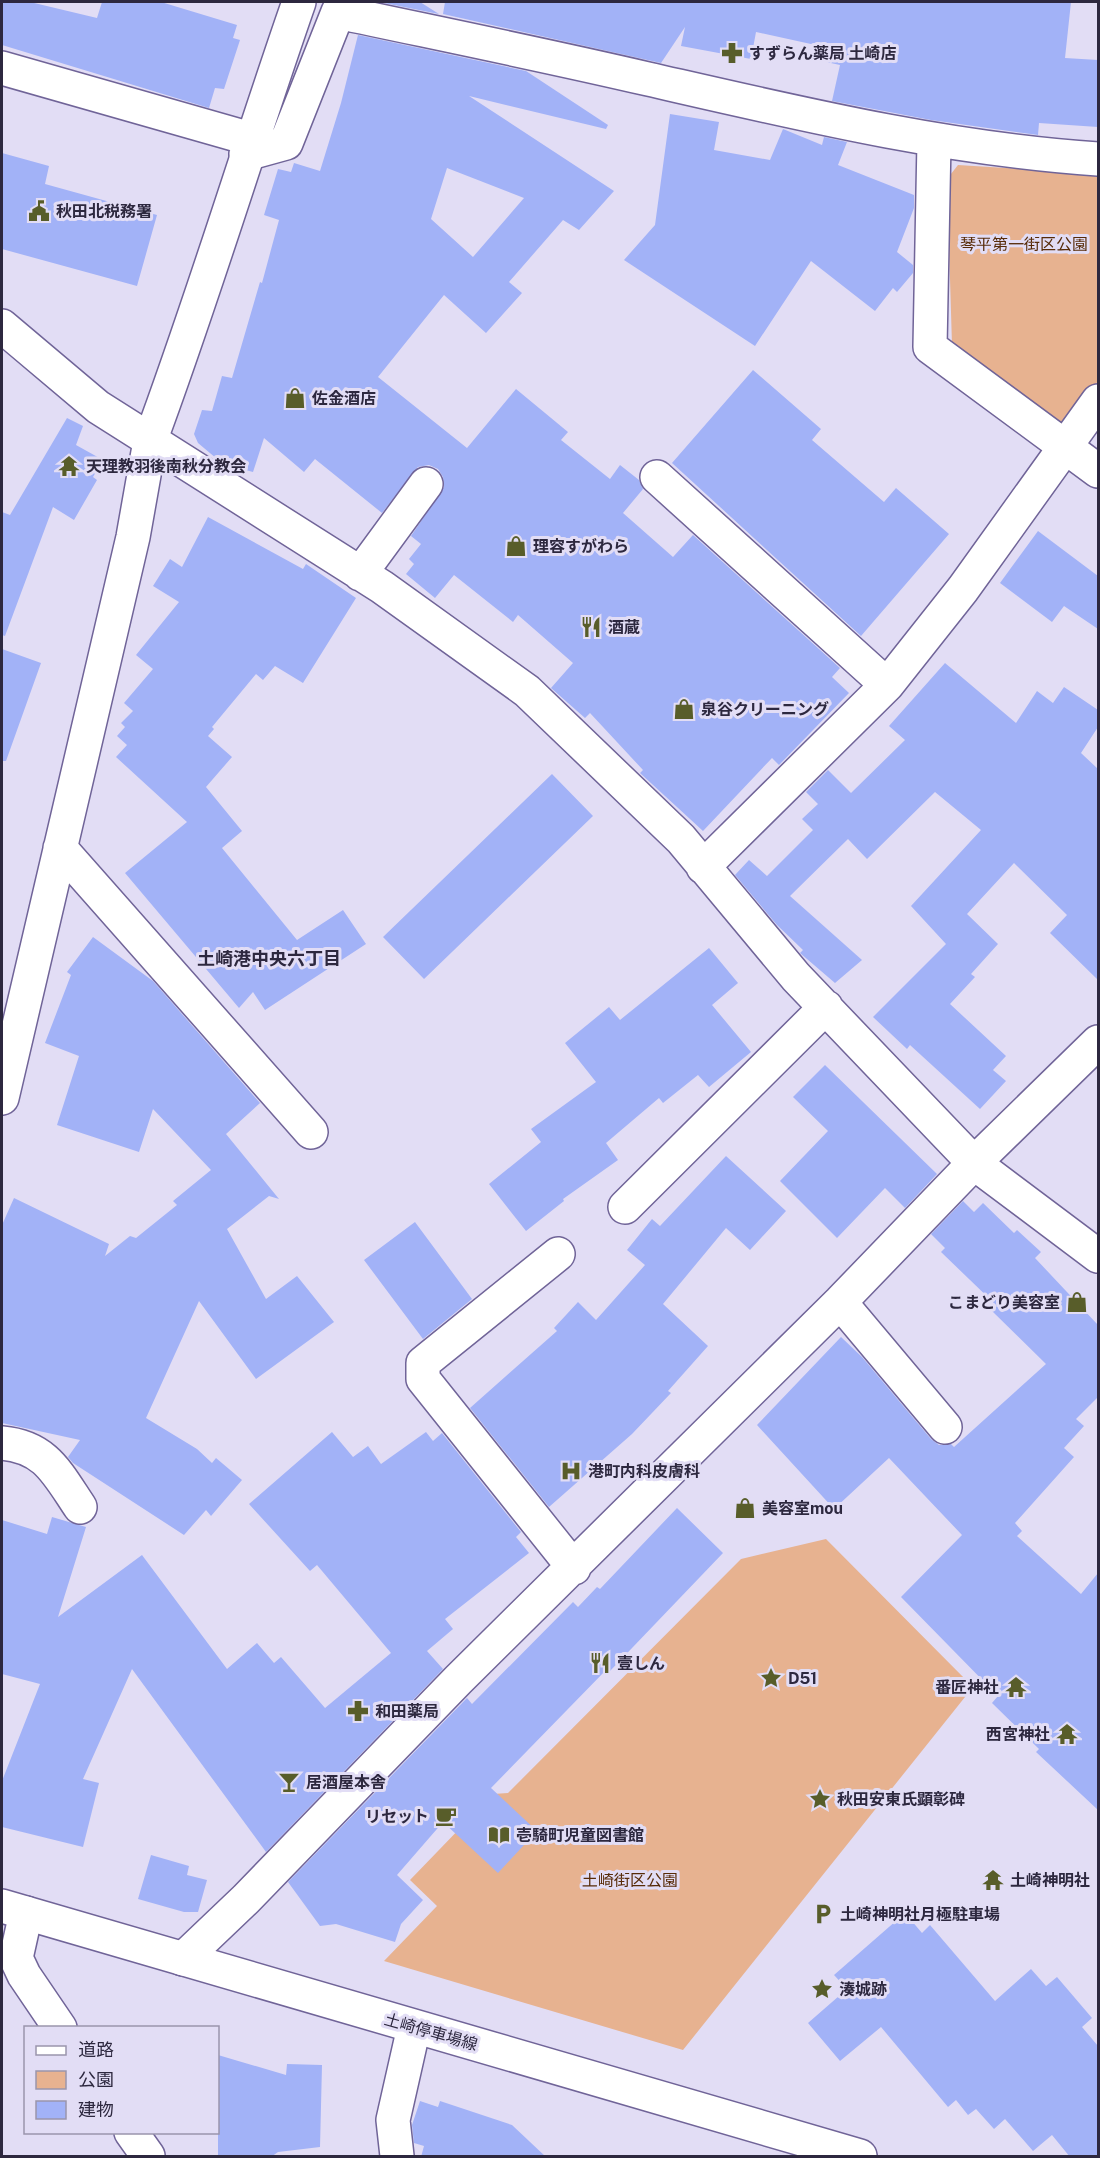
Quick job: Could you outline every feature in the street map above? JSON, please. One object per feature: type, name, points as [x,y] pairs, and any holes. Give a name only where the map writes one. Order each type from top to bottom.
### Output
[{"type":"street","points":[[2,1098],[132,537],[150,441],[194,322],[248,147],[299,2]]},
{"type":"street","points":[[2,68],[248,147],[286,143],[338,12],[565,60],[831,121],[934,141],[1098,159]]},
{"type":"street","points":[[934,141],[930,347],[1098,471]]},
{"type":"street","points":[[2,326],[98,407],[360,574],[527,691],[681,839],[796,977],[975,1163],[1098,1256]]},
{"type":"street","points":[[703,867],[887,685],[963,589],[1098,401]]},
{"type":"street","points":[[657,477],[887,685]]},
{"type":"street","points":[[360,574],[426,484]]},
{"type":"street","points":[[60,848],[311,1132]]},
{"type":"street","points":[[625,1207],[826,1007]]},
{"type":"street","points":[[183,1959],[246,1899],[458,1680],[574,1568],[1098,1042]]},
{"type":"street","points":[[558,1254],[423,1363],[423,1379],[574,1568]]},
{"type":"street","points":[[840,1302],[945,1427]]},
{"type":"street","points":[[2,1443],[23,1445],[50,1462],[80,1508]]},
{"type":"street","points":[[14,1910],[16,1958],[24,1975],[59,2026]]},
{"type":"street","name":"土崎停車場線","points":[[14,1910],[860,2157]]},
{"type":"street","points":[[397,2157],[393,2120],[414,2027]]},
{"type":"street","points":[[133,2134],[148,2157]]},
{"type":"green space","name":"琴平第一街区公園","points":[[958,165],[1098,174],[1098,381],[1064,428],[952,345],[947,179]]},
{"type":"green space","name":"土崎街区公園","points":[[826,1539],[973,1687],[683,2050],[384,1961],[437,1906],[410,1880],[493,1794],[508,1793],[741,1559]]},
{"type":"building","points":[[2,2],[30,2],[97,18],[102,2],[161,2],[237,25],[233,38],[240,40],[224,89],[215,88],[209,108],[2,45]]},
{"type":"building","points":[[379,2],[420,2],[439,14]]},
{"type":"building","points":[[445,2],[1071,2],[1065,58],[1098,60],[1098,127],[1039,123],[1038,135],[931,120],[832,101],[840,65],[817,60],[820,46],[756,32],[751,59],[681,46],[685,27],[661,63],[443,14]]},
{"type":"building","points":[[358,35],[526,71],[608,125],[606,129],[469,96],[614,191],[579,230],[563,220],[509,282],[522,293],[486,333],[444,295],[378,377],[467,448],[516,389],[568,432],[561,440],[610,479],[620,465],[639,480],[643,489],[623,513],[673,557],[693,535],[840,668],[832,677],[849,693],[779,765],[772,758],[703,831],[640,773],[643,770],[590,713],[585,718],[551,688],[573,663],[518,615],[513,622],[454,575],[435,598],[406,574],[414,564],[409,559],[421,544],[411,536],[444,487],[443,477],[438,469],[429,465],[418,467],[382,513],[315,459],[304,472],[264,438],[253,472],[223,464],[198,443],[194,434],[202,410],[212,411],[222,376],[232,378],[260,282],[262,283],[279,220],[264,215],[278,169],[291,172],[294,163],[320,171],[341,103]],"holes":[[[447,168],[524,198],[473,257],[431,219]]]},
{"type":"building","points":[[670,114],[719,122],[714,150],[770,160],[783,129],[822,145],[824,137],[847,142],[838,165],[914,195],[914,208],[897,252],[913,265],[913,273],[897,292],[893,288],[875,311],[811,261],[755,346],[624,260],[655,225]]},
{"type":"building","points":[[2,153],[49,166],[45,184],[157,215],[137,286],[2,249]]},
{"type":"building","points":[[753,370],[821,429],[812,440],[884,502],[896,488],[949,534],[861,636],[672,463]]},
{"type":"building","points":[[67,418],[83,426],[76,445],[103,460],[93,477],[97,480],[74,520],[53,507],[5,636],[2,635],[2,512],[10,515]]},
{"type":"building","points":[[208,517],[303,569],[306,564],[356,598],[303,683],[275,666],[263,680],[256,674],[212,727],[214,729],[208,736],[232,757],[206,787],[242,831],[222,848],[297,940],[343,910],[366,944],[265,1010],[253,992],[239,1008],[125,873],[187,822],[116,757],[127,745],[117,736],[125,727],[121,723],[133,711],[124,703],[153,669],[136,655],[179,602],[153,586],[170,559],[182,567]]},
{"type":"building","points":[[1038,531],[1098,576],[1098,629],[1064,606],[1052,622],[1000,583]]},
{"type":"building","points":[[2,649],[41,663],[6,761],[2,761]]},
{"type":"building","points":[[945,663],[1016,723],[1037,691],[1053,703],[1064,687],[1098,710],[1098,727],[1081,753],[1098,769],[1098,980],[1050,933],[1067,915],[1014,863],[967,914],[998,944],[971,974],[975,977],[950,1004],[1006,1056],[993,1070],[1006,1081],[980,1109],[910,1045],[907,1049],[873,1017],[946,944],[911,906],[981,830],[935,792],[867,859],[848,839],[790,896],[862,960],[835,983],[800,953],[803,950],[777,925],[735,875],[749,860],[767,876],[813,830],[802,819],[818,804],[806,792],[828,770],[851,793],[905,740],[889,726]]},
{"type":"building","points":[[552,774],[593,816],[424,979],[383,937]]},
{"type":"building","points":[[93,937],[153,981],[260,1103],[226,1134],[279,1199],[269,1196],[227,1229],[266,1299],[297,1276],[334,1322],[256,1379],[199,1301],[146,1418],[197,1449],[212,1463],[216,1458],[242,1480],[211,1516],[206,1510],[184,1535],[73,1463],[68,1457],[80,1440],[2,1423],[2,1225],[14,1198],[109,1244],[105,1256],[130,1236],[136,1238],[177,1205],[173,1201],[211,1170],[153,1109],[139,1152],[57,1125],[79,1056],[45,1043],[71,975],[67,972]]},
{"type":"building","points":[[709,948],[738,983],[712,1005],[751,1052],[709,1087],[698,1075],[663,1103],[659,1098],[606,1143],[618,1160],[563,1199],[564,1201],[526,1231],[489,1184],[541,1142],[531,1129],[596,1082],[565,1043],[609,1007],[620,1020]]},
{"type":"building","points":[[825,1065],[937,1174],[905,1208],[885,1188],[837,1238],[780,1181],[828,1131],[793,1097]]},
{"type":"building","points":[[726,1156],[786,1211],[750,1250],[726,1228],[663,1304],[708,1346],[668,1391],[671,1393],[632,1434],[549,1507],[470,1408],[557,1331],[554,1328],[578,1302],[596,1320],[645,1265],[627,1250],[652,1219],[660,1226]]},
{"type":"building","points":[[963,1201],[974,1212],[983,1203],[1014,1233],[1017,1230],[1041,1252],[1035,1258],[1098,1325],[1098,1397],[1076,1419],[1084,1426],[1064,1448],[1074,1457],[1015,1523],[1022,1531],[1017,1536],[1081,1594],[1098,1573],[1098,1810],[1036,1752],[1039,1749],[992,1703],[998,1696],[901,1597],[962,1535],[889,1458],[834,1509],[757,1425],[841,1337],[862,1357],[931,1439],[939,1445],[951,1444],[954,1447],[1046,1364],[992,1311],[997,1306],[941,1252],[945,1248],[931,1234]]},
{"type":"building","points":[[415,1222],[472,1299],[423,1339],[364,1260]]},
{"type":"building","points":[[332,1432],[353,1457],[368,1446],[381,1464],[426,1432],[433,1441],[442,1433],[521,1532],[516,1537],[529,1553],[445,1619],[453,1629],[427,1651],[443,1669],[266,1852],[132,1669],[83,1779],[99,1783],[83,1847],[2,1827],[2,1781],[40,1684],[2,1674],[2,1520],[47,1534],[52,1517],[86,1527],[58,1617],[142,1555],[227,1669],[257,1643],[274,1663],[281,1657],[325,1708],[391,1653],[317,1565],[310,1571],[249,1504]]},
{"type":"building","points":[[677,1508],[723,1553],[610,1671],[607,1669],[491,1788],[537,1831],[498,1873],[443,1822],[397,1875],[423,1900],[401,1924],[395,1942],[336,1924],[320,1926],[288,1882],[467,1698],[472,1704],[573,1602],[578,1607],[597,1587],[600,1589]]},
{"type":"building","points":[[151,1855],[189,1866],[187,1875],[207,1880],[198,1912],[184,1912],[138,1899]]},
{"type":"building","points":[[905,1913],[922,1933],[930,1925],[995,2001],[1031,1969],[1046,1986],[1057,1977],[1092,2018],[1082,2027],[1098,2046],[1098,2157],[1070,2157],[1052,2135],[1033,2151],[1005,2119],[994,2129],[976,2109],[968,2115],[956,2100],[948,2107],[881,2027],[840,2061],[808,2023],[847,1989],[834,1975]]},
{"type":"building","points":[[219,2055],[286,2075],[287,2064],[322,2065],[320,2147],[278,2152],[271,2157],[218,2157]]},
{"type":"building","points":[[420,2101],[438,2107],[440,2101],[512,2125],[546,2157],[421,2157],[424,2146],[414,2143],[412,2125]]},
{"type":"place","name":"すずらん薬局 土崎店","points":[[732,53]]},
{"type":"place","name":"秋田北税務署","points":[[39,211]]},
{"type":"place","name":"佐金酒店","points":[[295,398]]},
{"type":"place","name":"天理教羽後南秋分教会","points":[[69,466]]},
{"type":"place","name":"理容すがわら","points":[[516,546]]},
{"type":"place","name":"酒蔵","points":[[591,627]]},
{"type":"place","name":"泉谷クリーニング","points":[[684,709]]},
{"type":"place","name":"こまどり美容室","points":[[1077,1302]]},
{"type":"place","name":"港町内科皮膚科","points":[[571,1471]]},
{"type":"place","name":"美容室mou","points":[[745,1508]]},
{"type":"place","name":"壹しん","points":[[600,1663]]},
{"type":"place","name":"D51","points":[[771,1678]]},
{"type":"place","name":"番匠神社","points":[[1016,1687]]},
{"type":"place","name":"和田薬局","points":[[358,1711]]},
{"type":"place","name":"西宮神社","points":[[1067,1734]]},
{"type":"place","name":"居酒屋本舎","points":[[289,1782]]},
{"type":"place","name":"秋田安東氏顕彰碑","points":[[820,1799]]},
{"type":"place","name":"リセット","points":[[446,1816]]},
{"type":"place","name":"壱騎町児童図書館","points":[[499,1835]]},
{"type":"place","name":"土崎神明社","points":[[993,1880]]},
{"type":"place","name":"土崎神明社月極駐車場","points":[[823,1914]]},
{"type":"place","name":"湊城跡","points":[[822,1989]]},
{"type":"district","name":"土崎港中央六丁目","points":[[269,958]]}]
